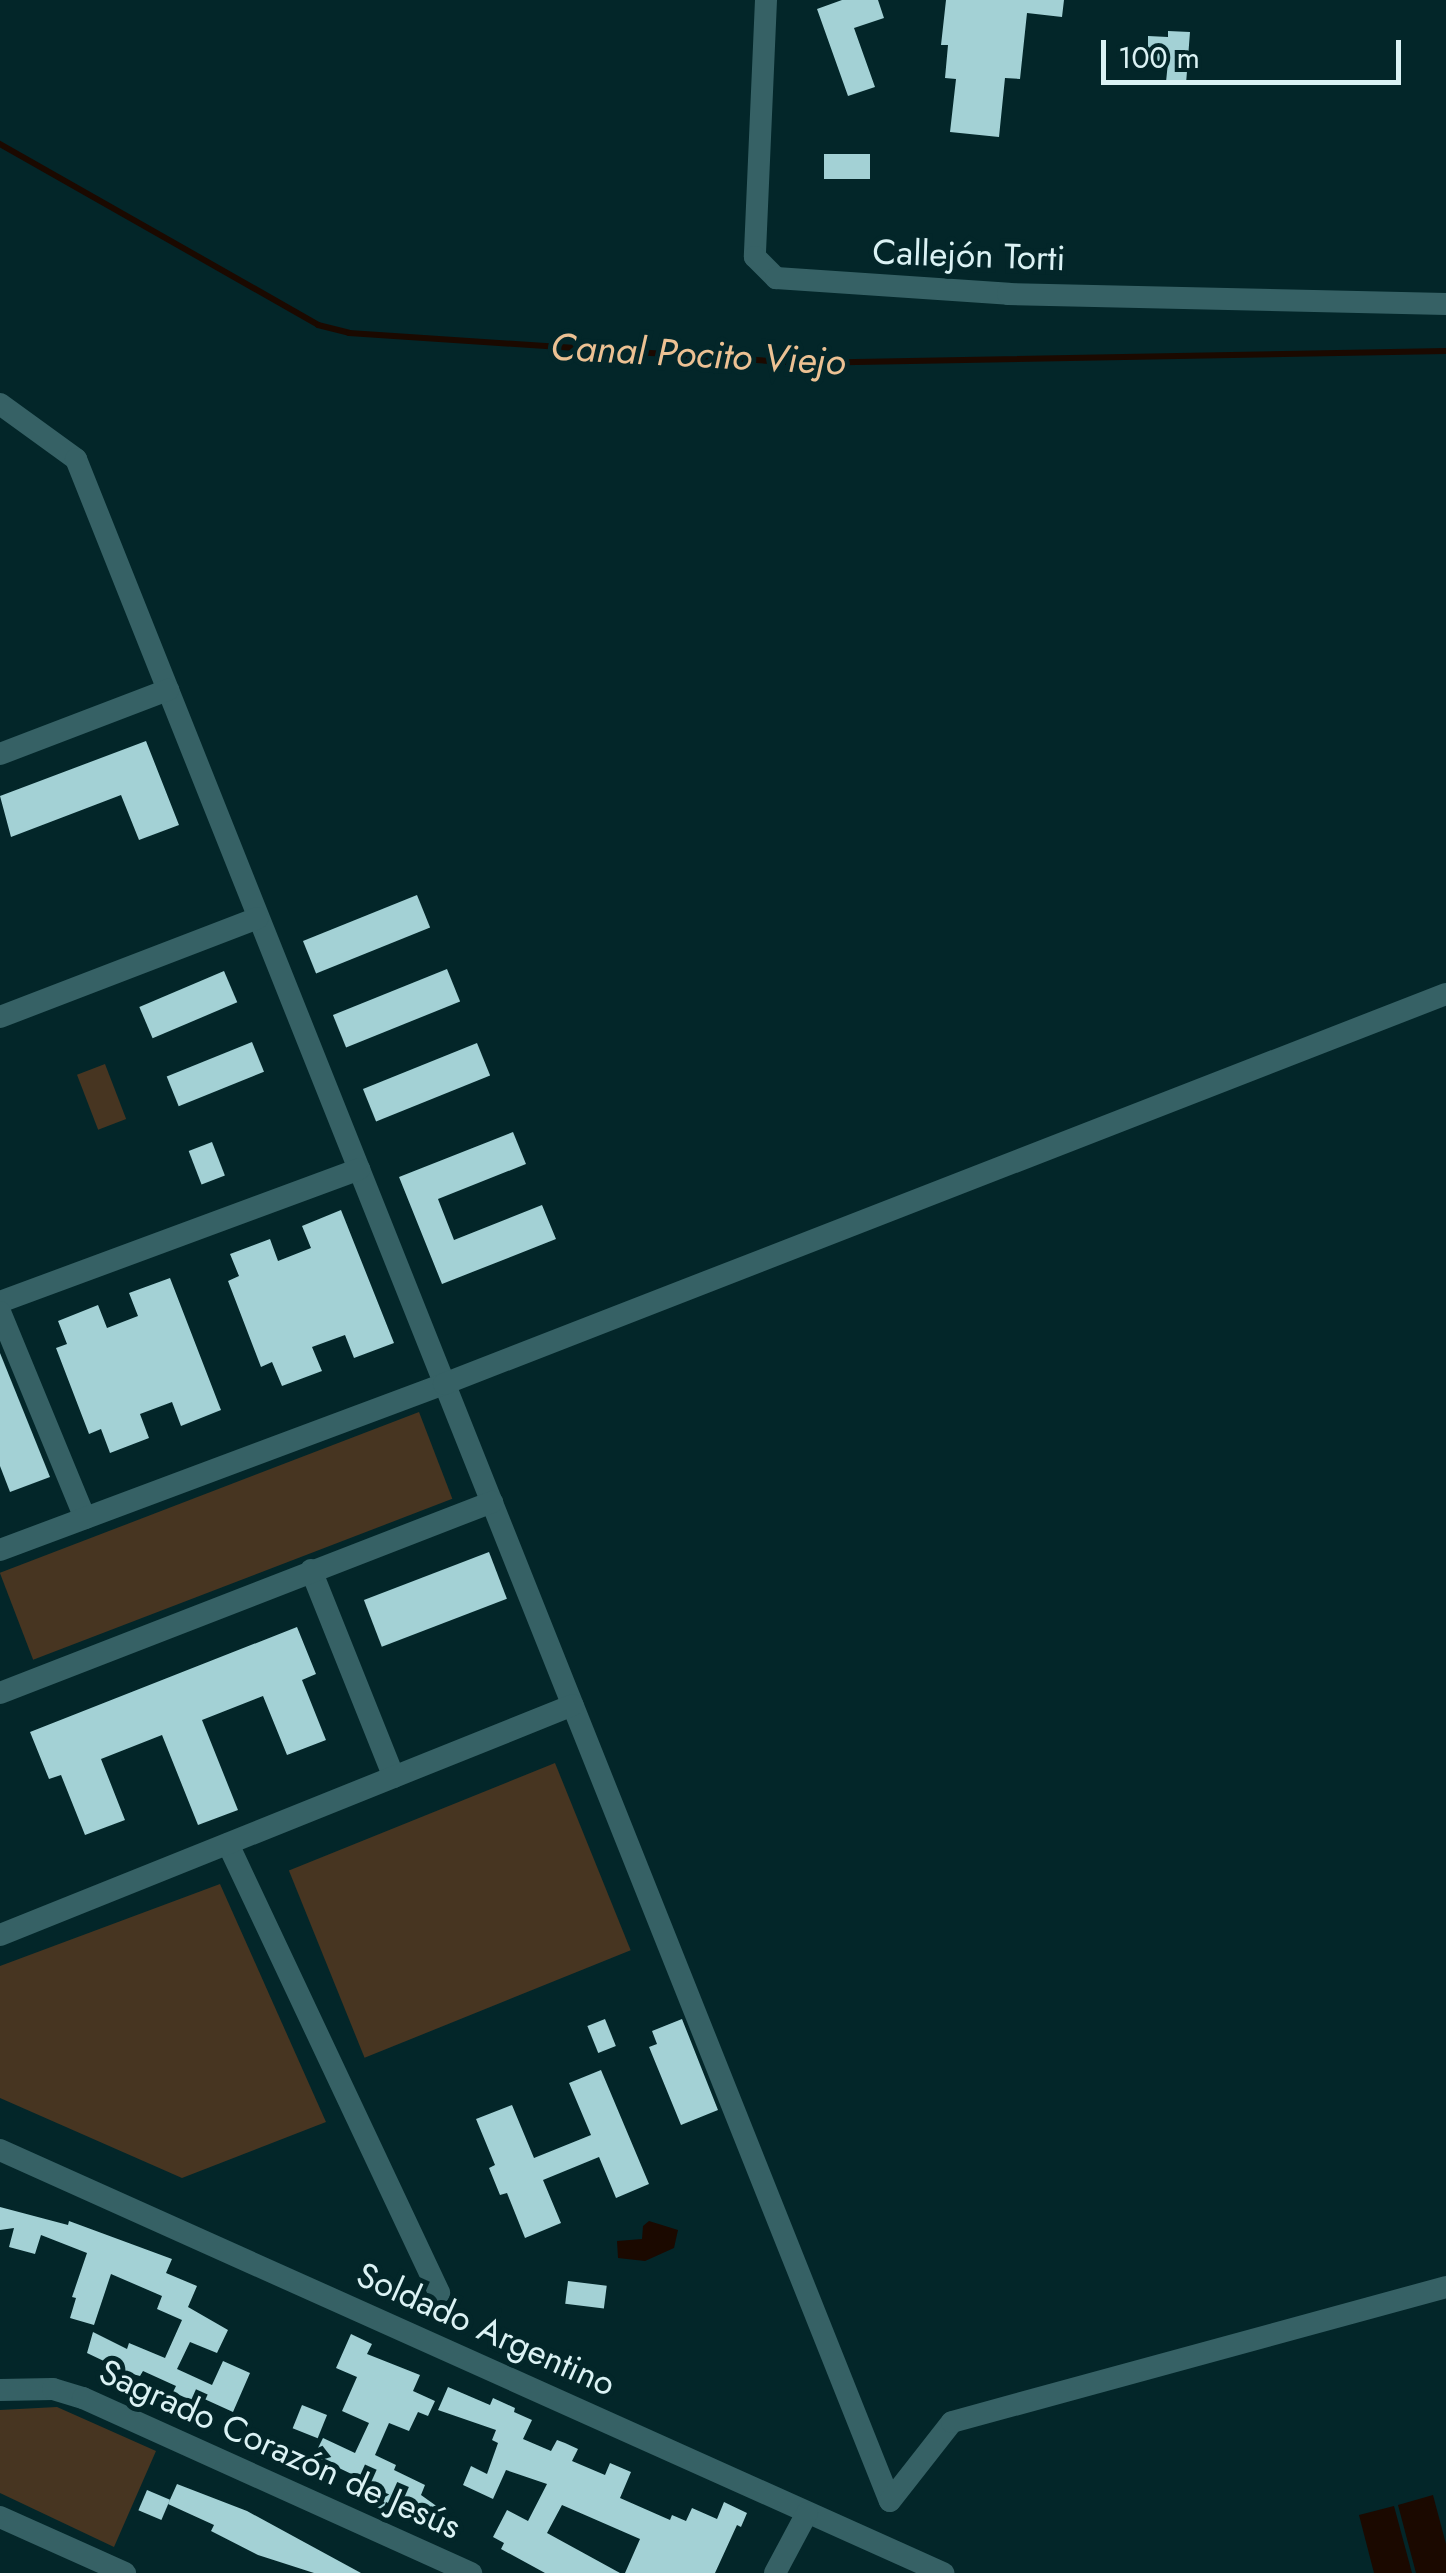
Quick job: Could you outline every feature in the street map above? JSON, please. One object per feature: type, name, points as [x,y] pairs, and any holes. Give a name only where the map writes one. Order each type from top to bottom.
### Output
[{"type":"street","name":"Callejón Torti","points":[[766,0],[756,257],[776,278],[1008,294],[1446,304]]},
{"type":"street","points":[[0,404],[76,459],[890,2502],[952,2422],[1446,2287]]},
{"type":"street","points":[[0,754],[168,690]]},
{"type":"street","points":[[0,1017],[258,918]]},
{"type":"street","points":[[0,1550],[444,1384],[1446,994]]},
{"type":"street","points":[[0,1302],[359,1169]]},
{"type":"street","points":[[0,1312],[84,1518]]},
{"type":"street","points":[[0,1693],[492,1502]]},
{"type":"street","points":[[310,1570],[394,1777]]},
{"type":"street","points":[[0,1935],[572,1705]]},
{"type":"street","points":[[228,1844],[439,2293]]},
{"type":"street","name":"Soldado Argentino","points":[[0,2150],[943,2573]]},
{"type":"street","name":"Sagrado Corazón de Jesús","points":[[0,2390],[53,2389],[83,2398],[471,2573]]},
{"type":"street","points":[[776,2573],[807,2512]]},
{"type":"street","points":[[0,2516],[124,2573]]},
{"type":"shaded area","points":[[105,1064],[126,1119],[98,1130],[77,1075]]},
{"type":"shaded area","points":[[419,1412],[452,1499],[33,1660],[0,1573]]},
{"type":"shaded area","points":[[555,1763],[631,1950],[365,2058],[289,1871]]},
{"type":"shaded area","points":[[220,1884],[326,2122],[182,2178],[0,2098],[0,1966]]},
{"type":"shaded area","points":[[649,2221],[678,2230],[674,2248],[645,2261],[618,2258],[617,2241],[642,2239],[643,2226]]},
{"type":"shaded area","points":[[57,2407],[156,2451],[114,2547],[0,2493],[0,2410]]},
{"type":"shaded area","points":[[1433,2495],[1446,2544],[1446,2573],[1416,2573],[1398,2505]]},
{"type":"shaded area","points":[[1394,2506],[1412,2573],[1374,2573],[1359,2515]]},
{"type":"building","points":[[842,0],[878,0],[884,18],[854,28],[875,87],[848,96],[817,9]]},
{"type":"building","points":[[946,0],[1064,0],[1062,17],[1027,13],[1020,79],[1005,78],[999,137],[950,132],[956,79],[945,78],[948,45],[941,45]]},
{"type":"building","points":[[1168,31],[1190,32],[1186,84],[1166,82],[1168,62],[1156,61],[1157,52],[1148,52],[1148,36],[1168,37]]},
{"type":"building","points":[[824,154],[870,154],[870,179],[824,179]]},
{"type":"building","points":[[146,741],[179,825],[139,840],[121,795],[11,837],[0,796]]},
{"type":"building","points":[[417,895],[430,927],[316,974],[303,941]]},
{"type":"building","points":[[447,969],[460,1001],[346,1048],[333,1015]]},
{"type":"building","points":[[224,971],[237,1002],[153,1038],[139,1007]]},
{"type":"building","points":[[252,1042],[264,1072],[179,1106],[167,1076]]},
{"type":"building","points":[[477,1043],[490,1075],[376,1122],[363,1089]]},
{"type":"building","points":[[513,1132],[526,1164],[438,1199],[454,1240],[542,1205],[556,1239],[442,1284],[399,1177]]},
{"type":"building","points":[[212,1142],[225,1176],[202,1185],[189,1151]]},
{"type":"building","points":[[341,1210],[394,1343],[354,1358],[345,1335],[312,1347],[322,1371],[282,1386],[272,1362],[261,1367],[228,1281],[239,1276],[230,1254],[270,1239],[278,1261],[311,1248],[302,1226]]},
{"type":"building","points":[[170,1278],[221,1410],[181,1426],[172,1402],[140,1414],[149,1438],[110,1453],[101,1429],[89,1434],[56,1348],[67,1344],[58,1321],[98,1305],[107,1328],[138,1316],[129,1293]]},
{"type":"building","points":[[0,1353],[50,1477],[10,1492],[0,1466]]},
{"type":"building","points":[[489,1552],[507,1599],[382,1647],[364,1600]]},
{"type":"building","points":[[297,1627],[316,1674],[302,1680],[326,1740],[287,1755],[263,1696],[202,1720],[238,1810],[198,1825],[162,1735],[101,1759],[125,1820],[85,1835],[61,1775],[49,1779],[30,1732]]},
{"type":"building","points":[[605,2019],[616,2046],[598,2053],[587,2026]]},
{"type":"building","points":[[682,2019],[718,2110],[681,2125],[649,2047],[657,2044],[652,2031]]},
{"type":"building","points":[[601,2070],[649,2184],[616,2198],[599,2157],[543,2180],[561,2223],[525,2238],[507,2193],[500,2195],[489,2168],[495,2165],[476,2119],[512,2105],[534,2158],[591,2135],[569,2083]]},
{"type":"building","points":[[0,2207],[68,2225],[69,2221],[172,2259],[166,2273],[197,2286],[188,2307],[228,2330],[217,2353],[190,2342],[177,2369],[212,2385],[223,2361],[250,2373],[233,2412],[200,2397],[197,2403],[173,2392],[176,2386],[143,2371],[140,2376],[129,2373],[87,2353],[93,2332],[127,2349],[129,2343],[165,2358],[182,2320],[157,2309],[162,2296],[111,2274],[94,2325],[70,2318],[76,2298],[72,2297],[87,2253],[41,2235],[35,2254],[9,2247],[14,2228],[0,2230]]},
{"type":"building","points":[[568,2281],[607,2286],[604,2309],[565,2304]]},
{"type":"building","points":[[351,2334],[372,2344],[367,2354],[420,2375],[413,2391],[435,2401],[428,2416],[418,2412],[409,2431],[389,2423],[375,2455],[396,2465],[394,2470],[425,2485],[421,2495],[442,2510],[435,2524],[386,2502],[383,2510],[367,2502],[373,2490],[361,2485],[364,2480],[314,2456],[323,2438],[355,2453],[369,2423],[342,2411],[357,2377],[336,2368]]},
{"type":"building","points":[[448,2387],[490,2405],[493,2398],[515,2408],[514,2412],[532,2420],[523,2439],[551,2451],[557,2440],[565,2443],[578,2449],[572,2461],[605,2475],[610,2463],[631,2472],[620,2498],[670,2520],[672,2515],[686,2521],[692,2508],[717,2519],[724,2502],[747,2513],[741,2527],[737,2525],[715,2573],[625,2573],[640,2539],[562,2505],[547,2533],[620,2573],[545,2573],[501,2549],[504,2543],[493,2537],[507,2510],[528,2521],[547,2484],[506,2470],[493,2499],[463,2485],[471,2466],[487,2474],[498,2443],[492,2440],[496,2430],[438,2410]]},
{"type":"building","points":[[302,2405],[327,2415],[318,2438],[293,2428]]},
{"type":"building","points":[[177,2484],[247,2511],[361,2573],[314,2573],[258,2555],[211,2531],[214,2525],[168,2504]]},
{"type":"building","points":[[147,2490],[170,2500],[161,2520],[138,2510]]},
{"type":"waterway","name":"Canal Pocito Viejo","points":[[0,144],[318,325],[349,333],[802,363],[1446,351]]}]
